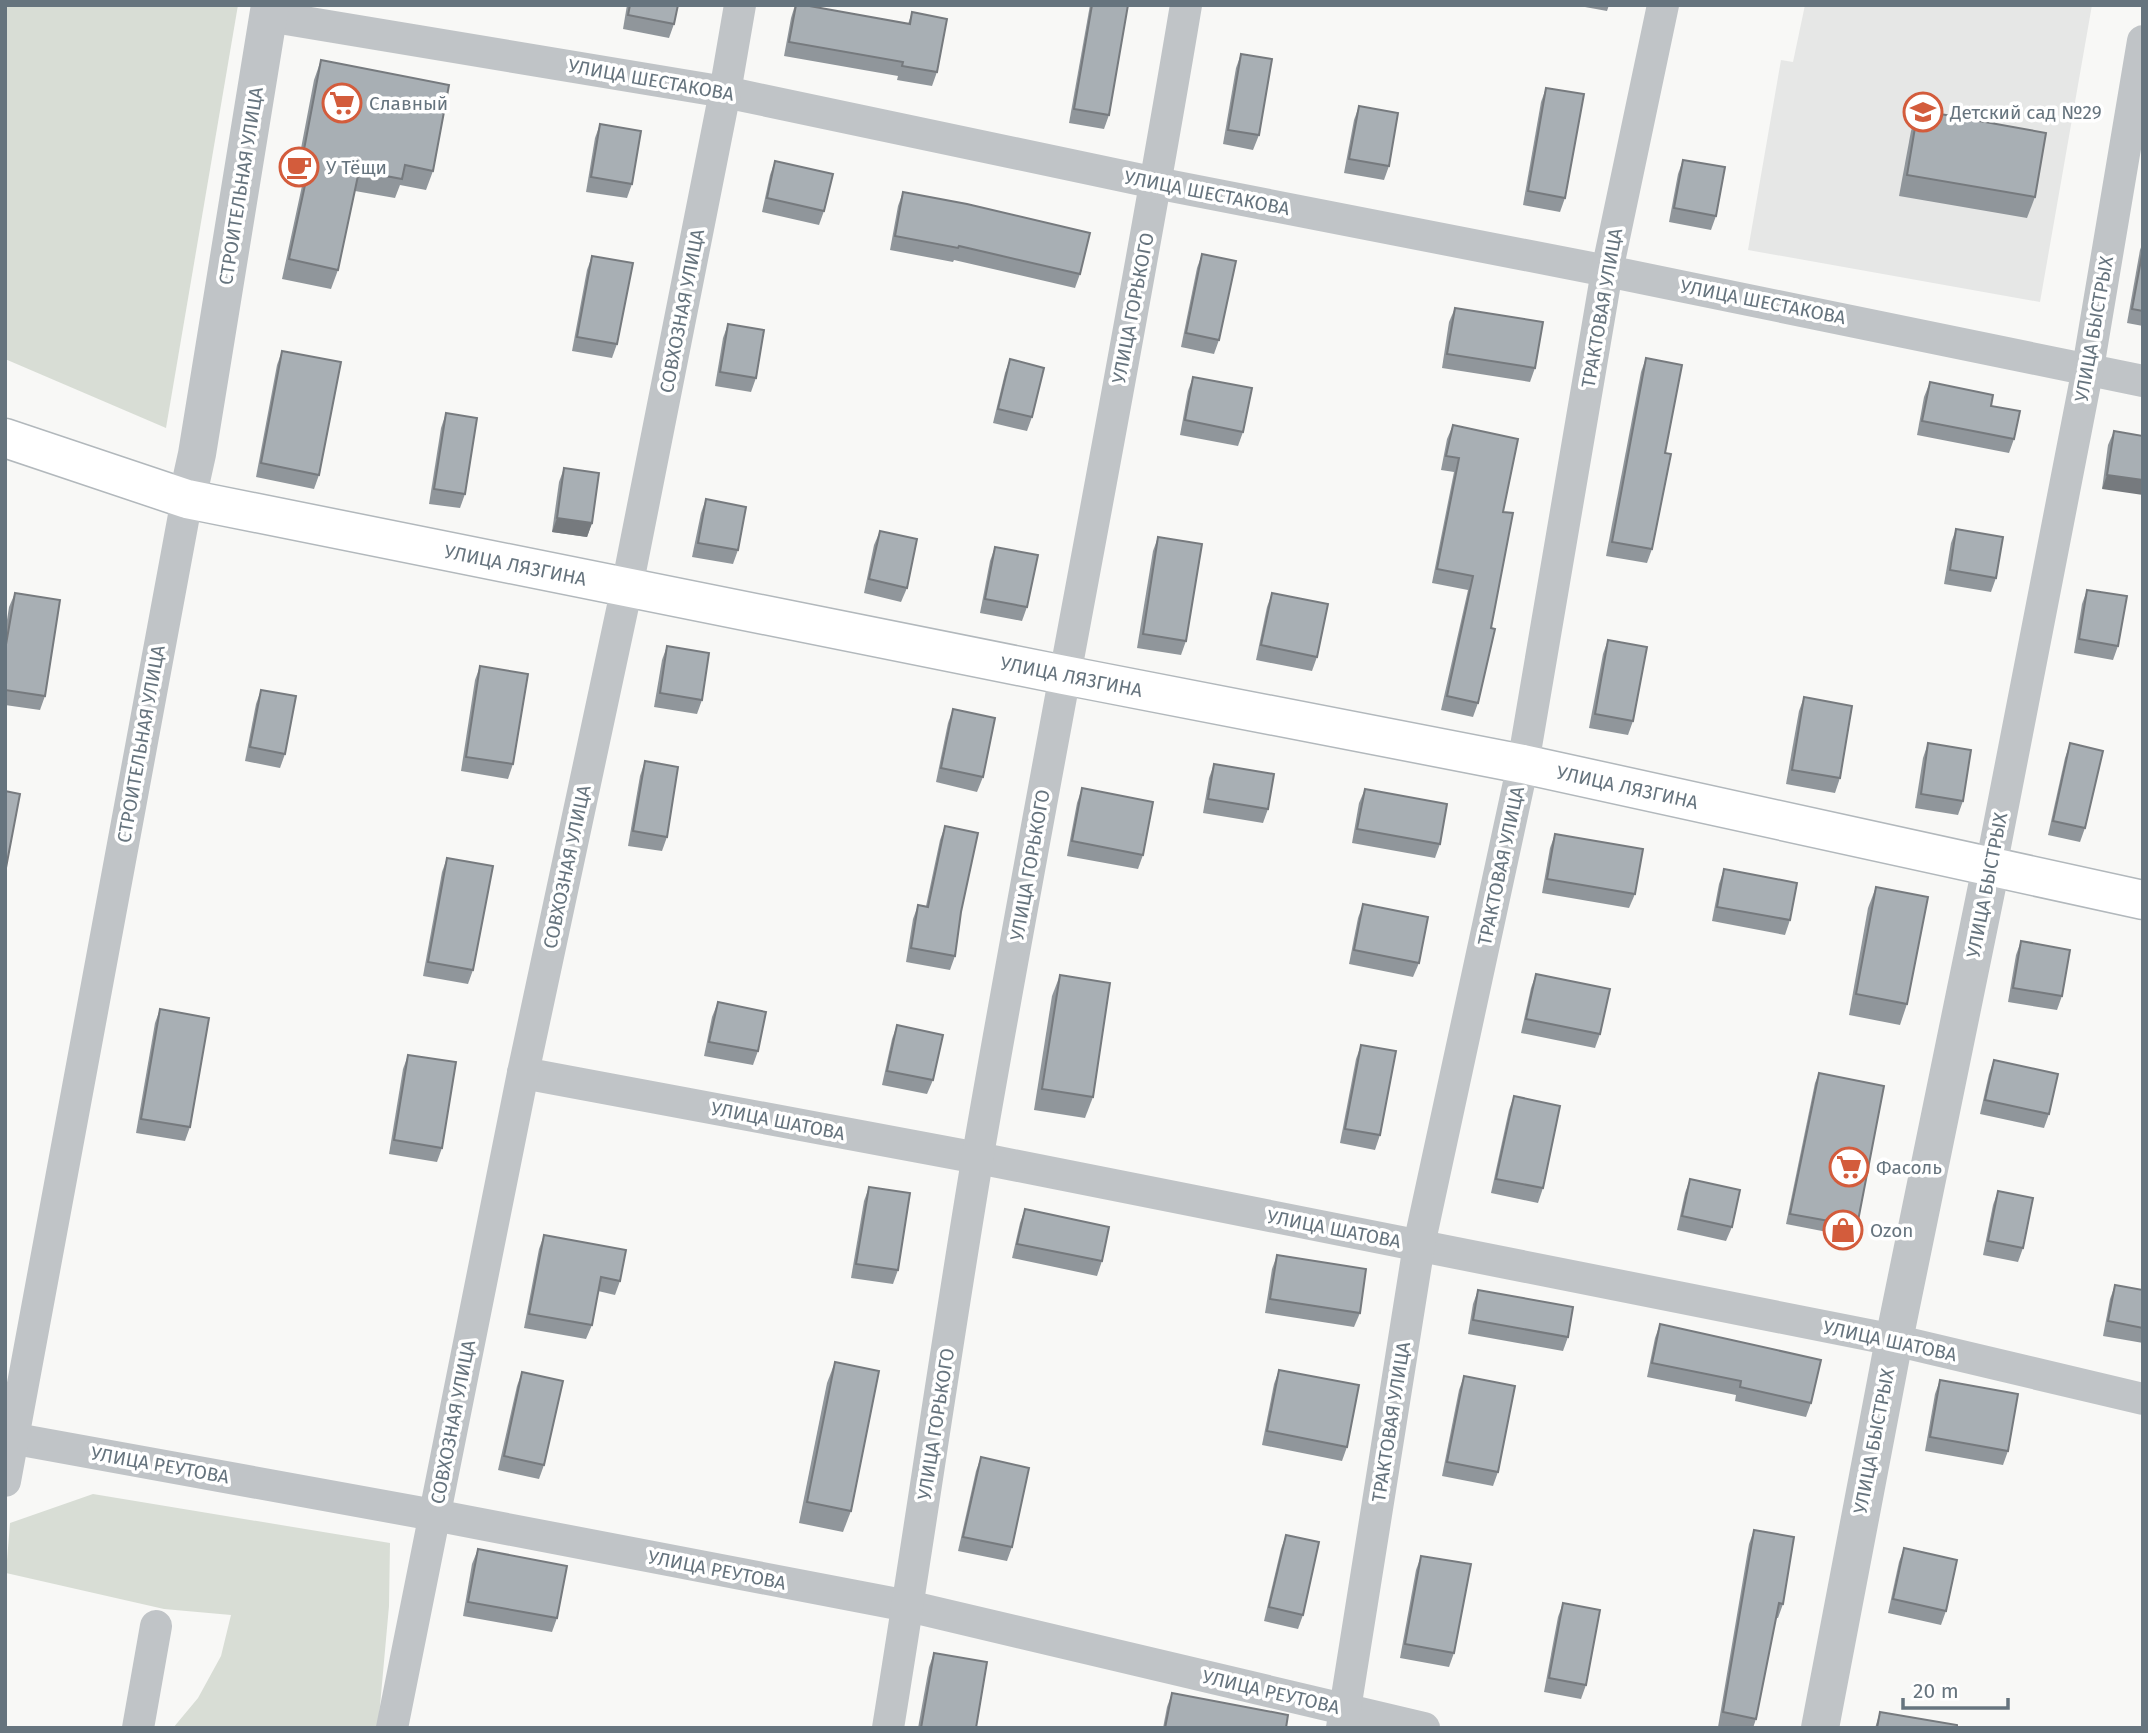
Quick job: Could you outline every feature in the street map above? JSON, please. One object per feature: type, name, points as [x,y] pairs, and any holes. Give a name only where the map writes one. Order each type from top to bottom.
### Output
[{"type":"main road","name":"УЛИЦА ЛЯЗГИНА","points":[[5,438],[187,499],[1523,764],[2143,900]]},
{"type":"street","name":"СОВХОЗНАЯ УЛИЦА","points":[[392,1728],[523,1073],[627,587],[740,5]]},
{"type":"street","name":"УЛИЦА ГОРЬКОГО","points":[[888,1728],[978,1158],[1186,5]]},
{"type":"street","name":"ТРАКТОВАЯ УЛИЦА","points":[[1343,1718],[1419,1245],[1523,764],[1607,271],[1663,5]]},
{"type":"street","name":"УЛИЦА ШЕСТАКОВА","points":[[269,11],[725,92],[1156,183],[2143,380]]},
{"type":"street","name":"СТРОИТЕЛЬНАЯ УЛИЦА","points":[[5,1481],[9,1437],[197,454],[269,11]]},
{"type":"street","name":"УЛИЦА БЫСТРЫХ","points":[[1819,1728],[2088,368],[2143,41]]},
{"type":"street","name":"УЛИЦА ШАТОВА","points":[[523,1073],[978,1158],[1894,1340],[2143,1399]]},
{"type":"street","name":"УЛИЦА РЕУТОВА","points":[[9,1437],[908,1606],[1343,1718],[1424,1728]]},
{"type":"street","points":[[138,1728],[156,1626]]},
{"type":"shaded area","points":[[5,5],[238,5],[166,428],[5,359]]},
{"type":"shaded area","name":"Детский сад №29","points":[[1805,5],[2092,5],[2040,302],[1748,250],[1781,60],[1793,62]]},
{"type":"shaded area","points":[[93,1494],[390,1543],[389,1606],[378,1728],[173,1728],[198,1698],[221,1656],[231,1615],[164,1609],[6,1573],[10,1523]]},
{"type":"building","points":[[630,5],[678,5],[674,24],[628,15]]},
{"type":"building","points":[[796,5],[910,24],[912,12],[947,19],[937,72],[902,66],[903,62],[789,42]]},
{"type":"building","points":[[1092,5],[1128,5],[1109,115],[1074,109]]},
{"type":"building","points":[[1241,54],[1272,59],[1259,135],[1228,130]]},
{"type":"building","points":[[321,60],[449,85],[433,171],[405,165],[402,179],[359,171],[338,270],[289,259],[310,162],[302,160]]},
{"type":"building","points":[[1546,88],[1584,94],[1565,198],[1528,191]]},
{"type":"building","points":[[1359,106],[1398,113],[1389,166],[1349,159]]},
{"type":"building","points":[[1918,110],[2046,133],[2035,197],[1907,175]]},
{"type":"building","points":[[600,124],[641,131],[632,184],[591,177]]},
{"type":"building","points":[[1683,160],[1725,167],[1716,216],[1674,208]]},
{"type":"building","points":[[775,161],[833,174],[824,211],[767,198]]},
{"type":"building","points":[[903,192],[1090,233],[1080,274],[959,246],[958,248],[895,236]]},
{"type":"building","points":[[2143,249],[2143,311],[2132,309]]},
{"type":"building","points":[[1202,254],[1236,261],[1219,340],[1186,333]]},
{"type":"building","points":[[592,256],[633,263],[617,344],[577,337]]},
{"type":"building","points":[[1455,308],[1543,322],[1535,368],[1447,354]]},
{"type":"building","points":[[728,324],[764,330],[756,378],[720,372]]},
{"type":"building","points":[[282,351],[341,362],[319,475],[261,463]]},
{"type":"building","points":[[1646,358],[1682,365],[1665,453],[1671,454],[1652,549],[1612,542]]},
{"type":"building","points":[[1010,359],[1044,368],[1032,417],[998,409]]},
{"type":"building","points":[[1193,377],[1252,388],[1243,432],[1185,420]]},
{"type":"building","points":[[1930,382],[1993,395],[1991,406],[2020,411],[2014,439],[1922,421]]},
{"type":"building","points":[[446,413],[477,418],[465,494],[434,489]]},
{"type":"building","points":[[1453,425],[1518,439],[1503,512],[1513,513],[1491,628],[1495,629],[1478,703],[1447,696],[1473,576],[1437,569],[1459,458],[1446,456]]},
{"type":"building","points":[[2114,431],[2143,436],[2143,480],[2107,475]]},
{"type":"building","points":[[564,468],[599,473],[592,523],[557,518]]},
{"type":"building","points":[[706,499],[746,507],[738,550],[698,543]]},
{"type":"building","points":[[1956,529],[2003,537],[1996,578],[1950,570]]},
{"type":"building","points":[[880,531],[917,539],[907,588],[869,579]]},
{"type":"building","points":[[1158,537],[1202,544],[1186,641],[1143,634]]},
{"type":"building","points":[[995,547],[1038,555],[1027,607],[985,599]]},
{"type":"building","points":[[2087,590],[2127,596],[2118,646],[2079,639]]},
{"type":"building","points":[[15,593],[60,600],[45,696],[5,690],[5,650]]},
{"type":"building","points":[[1272,593],[1328,604],[1317,657],[1261,645]]},
{"type":"building","points":[[1608,640],[1647,647],[1633,721],[1595,714]]},
{"type":"building","points":[[667,646],[709,653],[702,700],[660,693]]},
{"type":"building","points":[[480,666],[528,674],[513,764],[466,757]]},
{"type":"building","points":[[261,690],[296,696],[285,754],[250,747]]},
{"type":"building","points":[[1804,697],[1852,706],[1840,778],[1792,770]]},
{"type":"building","points":[[953,709],[995,718],[983,777],[941,768]]},
{"type":"building","points":[[1928,743],[1971,750],[1963,801],[1921,794]]},
{"type":"building","points":[[2070,743],[2103,751],[2085,828],[2053,821]]},
{"type":"building","points":[[645,761],[678,767],[667,837],[633,831]]},
{"type":"building","points":[[1214,764],[1274,774],[1268,809],[1208,799]]},
{"type":"building","points":[[1082,788],[1153,802],[1143,855],[1072,841]]},
{"type":"building","points":[[1365,789],[1447,804],[1440,844],[1357,829]]},
{"type":"building","points":[[5,791],[20,794],[5,873]]},
{"type":"building","points":[[945,826],[978,833],[961,912],[955,956],[911,948],[918,905],[928,907]]},
{"type":"building","points":[[1555,834],[1643,849],[1635,894],[1547,879]]},
{"type":"building","points":[[447,858],[493,866],[473,970],[428,962]]},
{"type":"building","points":[[1724,869],[1797,883],[1790,920],[1717,907]]},
{"type":"building","points":[[1876,887],[1928,897],[1907,1004],[1856,994]]},
{"type":"building","points":[[1363,904],[1428,917],[1419,963],[1354,950]]},
{"type":"building","points":[[2021,941],[2070,950],[2062,996],[2013,988]]},
{"type":"building","points":[[1536,974],[1610,989],[1600,1034],[1526,1019]]},
{"type":"building","points":[[1060,975],[1110,983],[1093,1097],[1042,1089]]},
{"type":"building","points":[[718,1002],[766,1012],[758,1051],[709,1042]]},
{"type":"building","points":[[160,1009],[209,1018],[190,1127],[141,1119]]},
{"type":"building","points":[[897,1025],[943,1035],[933,1080],[887,1071]]},
{"type":"building","points":[[1361,1045],[1396,1051],[1380,1135],[1345,1129]]},
{"type":"building","points":[[408,1055],[456,1062],[442,1148],[394,1140]]},
{"type":"building","points":[[1994,1060],[2058,1074],[2049,1114],[1985,1100]]},
{"type":"building","points":[[1819,1073],[1884,1086],[1857,1226],[1790,1214]]},
{"type":"building","points":[[1514,1096],[1560,1106],[1543,1188],[1496,1179]]},
{"type":"building","points":[[1690,1179],[1740,1190],[1732,1227],[1682,1216]]},
{"type":"building","points":[[869,1187],[910,1193],[898,1270],[856,1264]]},
{"type":"building","points":[[1998,1191],[2033,1198],[2023,1248],[1988,1241]]},
{"type":"building","points":[[1025,1209],[1109,1227],[1102,1261],[1017,1244]]},
{"type":"building","points":[[544,1235],[626,1250],[620,1281],[601,1277],[592,1325],[529,1314]]},
{"type":"building","points":[[1277,1255],[1366,1269],[1360,1313],[1270,1299]]},
{"type":"building","points":[[2115,1285],[2143,1290],[2143,1328],[2108,1321]]},
{"type":"building","points":[[1478,1290],[1573,1307],[1568,1337],[1473,1320]]},
{"type":"building","points":[[1660,1324],[1821,1360],[1811,1403],[1740,1387],[1741,1381],[1652,1363]]},
{"type":"building","points":[[835,1362],[879,1371],[851,1511],[807,1502]]},
{"type":"building","points":[[1279,1370],[1359,1385],[1347,1447],[1267,1431]]},
{"type":"building","points":[[522,1372],[563,1381],[544,1465],[504,1456]]},
{"type":"building","points":[[1464,1376],[1515,1386],[1498,1472],[1447,1462]]},
{"type":"building","points":[[1940,1380],[2018,1394],[2008,1451],[1930,1437]]},
{"type":"building","points":[[981,1457],[1029,1468],[1012,1547],[963,1537]]},
{"type":"building","points":[[1754,1530],[1794,1537],[1783,1604],[1779,1603],[1756,1719],[1723,1712]]},
{"type":"building","points":[[1286,1535],[1319,1542],[1303,1615],[1269,1607]]},
{"type":"building","points":[[1904,1548],[1957,1560],[1946,1611],[1893,1599]]},
{"type":"building","points":[[478,1549],[567,1566],[557,1618],[468,1602]]},
{"type":"building","points":[[1421,1556],[1471,1564],[1454,1653],[1405,1644]]},
{"type":"building","points":[[1563,1603],[1600,1610],[1586,1685],[1549,1678]]},
{"type":"building","points":[[934,1653],[987,1662],[976,1728],[921,1728]]},
{"type":"building","points":[[1172,1693],[1288,1715],[1286,1728],[1165,1728]]},
{"type":"building","points":[[1880,1712],[1957,1725],[1957,1728],[1877,1728]]},
{"type":"place","name":"Славный","points":[[342,103]]},
{"type":"place","name":"Детский сад №29","points":[[1923,112]]},
{"type":"place","name":"У Тёщи","points":[[299,167]]},
{"type":"place","name":"Фасоль","points":[[1849,1167]]},
{"type":"place","name":"Ozon","points":[[1843,1230]]}]
